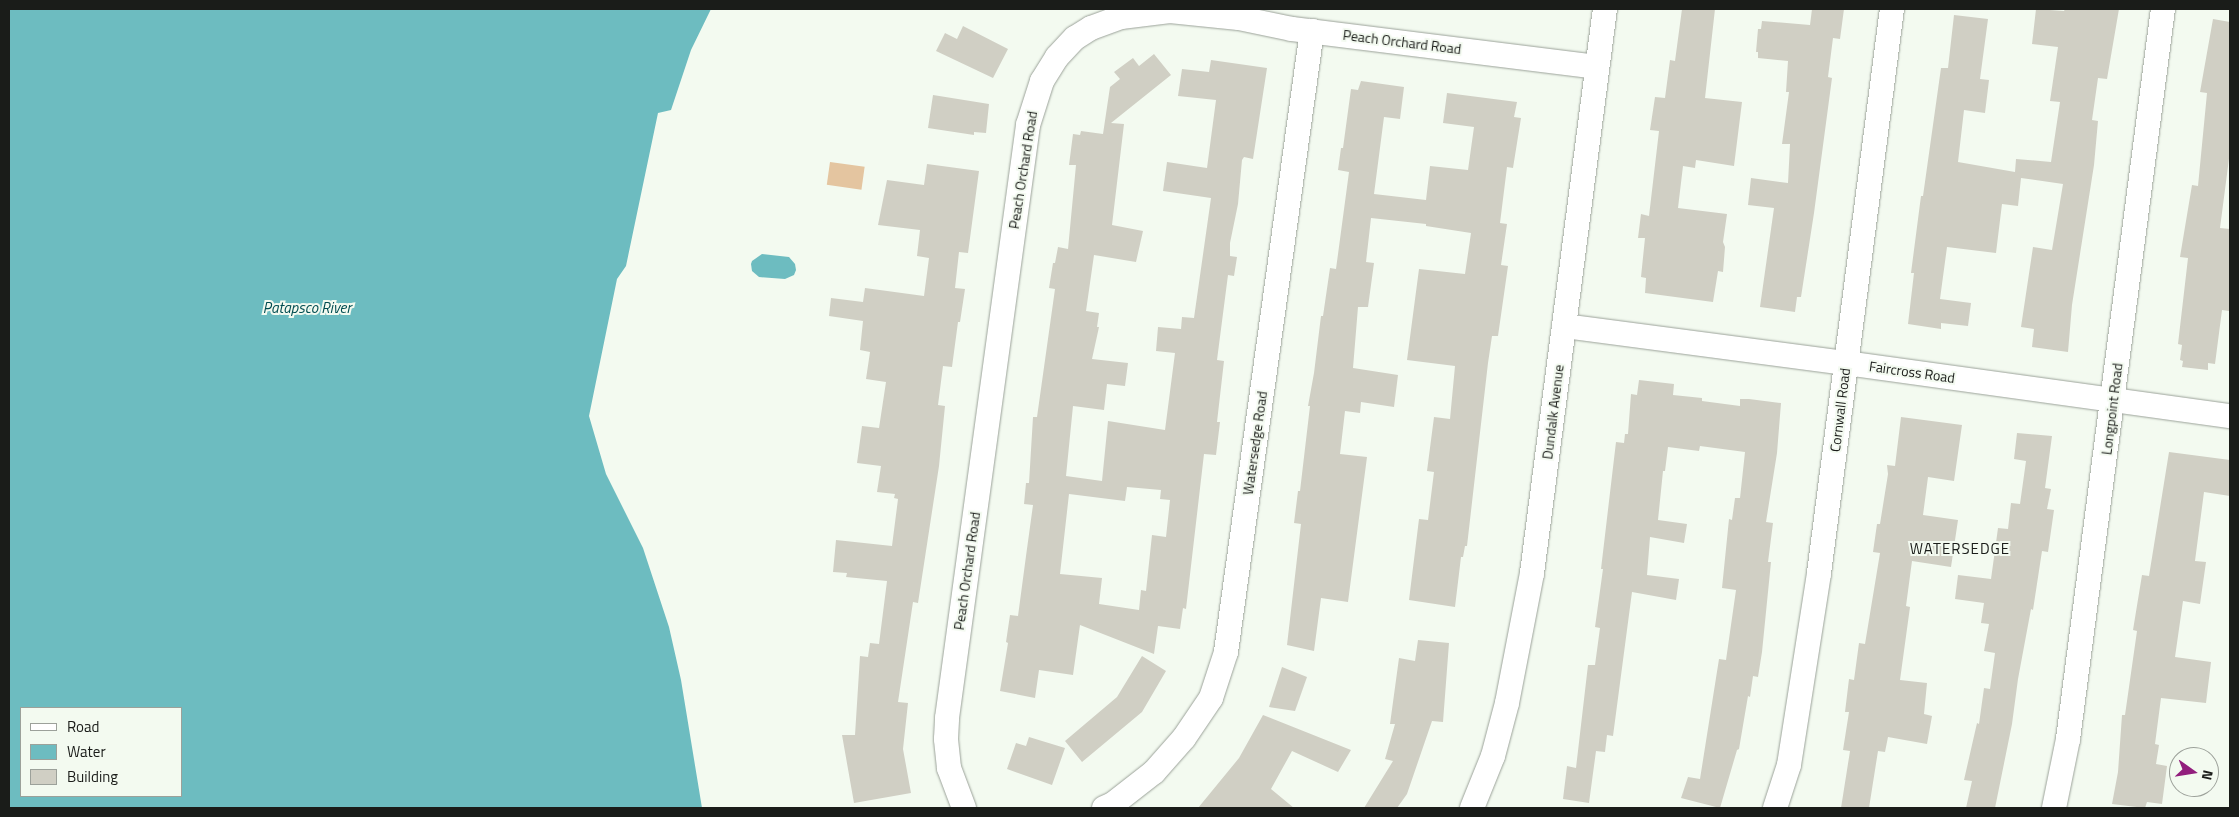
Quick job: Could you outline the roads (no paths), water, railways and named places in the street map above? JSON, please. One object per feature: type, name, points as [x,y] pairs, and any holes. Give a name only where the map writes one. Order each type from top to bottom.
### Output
[{"type":"street","name":"Dundalk Avenue","points":[[1472,808],[1493,756],[1512,684],[1532,573],[1605,9]]},
{"type":"street","name":"Cornwall Road","points":[[1775,808],[1789,765],[1818,582],[1892,9]]},
{"type":"street","name":"Longpoint Road","points":[[2054,808],[2068,739],[2163,9]]},
{"type":"street","name":"Peach Orchard Road","points":[[964,808],[949,768],[946,739],[947,718],[1028,125],[1042,81],[1057,57],[1075,38],[1090,28],[1121,17],[1170,11],[1239,18],[1312,31],[1597,67]]},
{"type":"street","name":"Watersedge Road","points":[[1104,808],[1113,804],[1154,772],[1184,738],[1211,698],[1226,650],[1312,31]]},
{"type":"street","name":"Faircross Road","points":[[1564,326],[1846,362],[2230,416]]},
{"type":"water","name":"Patapsco River","points":[[9,9],[711,9],[691,50],[671,110],[658,113],[626,266],[617,279],[589,416],[606,474],[643,548],[669,627],[681,680],[702,808],[9,808]]},
{"type":"water","points":[[762,254],[789,257],[795,264],[796,270],[794,275],[785,279],[759,277],[752,271],[751,264],[752,261]]},
{"type":"district","name":"WATERSEDGE","points":[[1960,549]]}]
